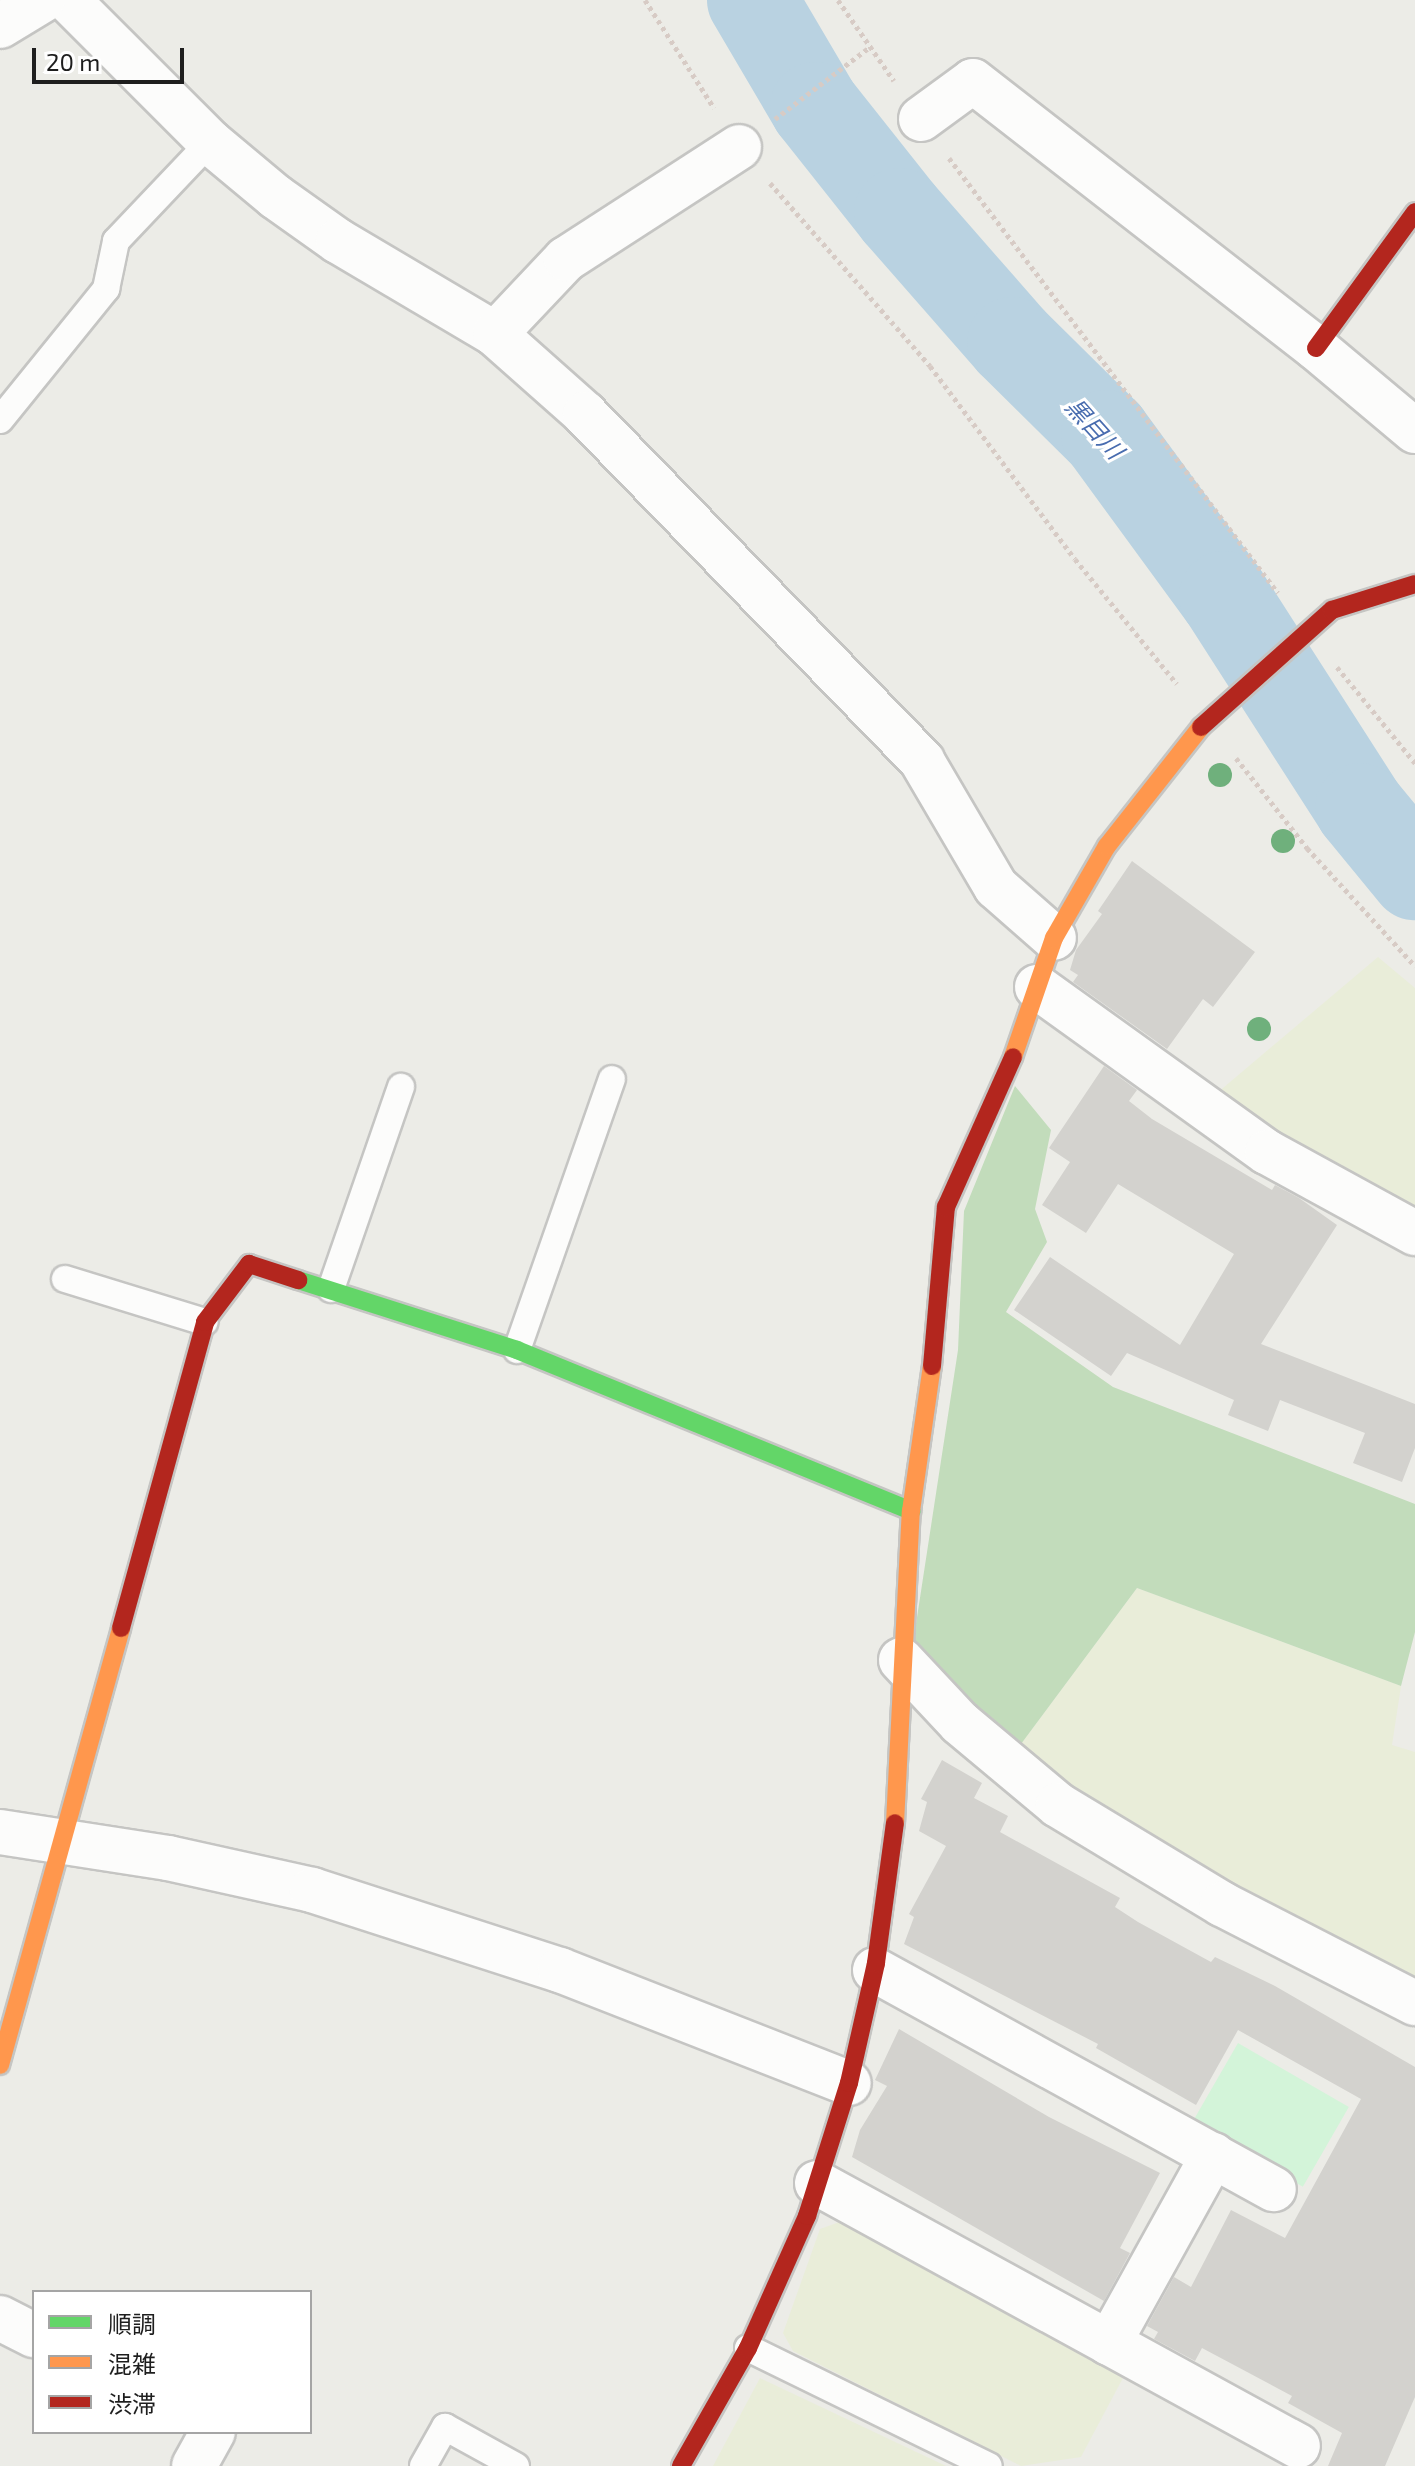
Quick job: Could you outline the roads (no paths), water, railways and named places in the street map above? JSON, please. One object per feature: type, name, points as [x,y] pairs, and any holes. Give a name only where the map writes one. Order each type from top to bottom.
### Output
[{"type":"street","points":[[0,26],[43,0]]},
{"type":"street","points":[[68,0],[210,142],[338,241],[495,334],[585,414],[922,761],[996,887],[1054,938]]},
{"type":"street","points":[[921,119],[973,81],[1316,348],[1415,431]]},
{"type":"street","points":[[495,334],[566,259],[739,147]]},
{"type":"street","points":[[1316,348],[1415,212]]},
{"type":"street","points":[[681,2466],[748,2348],[817,2183],[849,2083],[875,1970],[894,1835],[911,1511],[932,1366],[946,1207],[1021,1040],[1054,938],[1107,846],[1211,714],[1302,633],[1332,610],[1415,584]]},
{"type":"street","points":[[1037,987],[1267,1152],[1415,1233]]},
{"type":"street","points":[[0,2065],[205,1322],[249,1264],[517,1350],[911,1511]]},
{"type":"street","points":[[901,1660],[960,1723],[1058,1805],[1222,1904],[1415,2003]]},
{"type":"street","points":[[0,1832],[168,1858],[312,1890],[560,1970],[849,2083]]},
{"type":"street","points":[[875,1970],[1274,2189]]},
{"type":"street","points":[[1109,2343],[1213,2155]]},
{"type":"street","points":[[817,2183],[1298,2446]]},
{"type":"street","points":[[0,2318],[32,2334]]},
{"type":"street","points":[[194,2466],[212,2434]]},
{"type":"lane","points":[[0,420],[106,289],[116,241],[210,142]]},
{"type":"lane","points":[[517,1350],[612,1079]]},
{"type":"lane","points":[[331,1289],[401,1087]]},
{"type":"lane","points":[[65,1279],[205,1322]]},
{"type":"lane","points":[[748,2348],[989,2466]]},
{"type":"lane","points":[[423,2466],[445,2427],[516,2466]]},
{"type":"waterway","name":"黒目川","points":[[752,0],[815,107],[899,213],[1012,342],[1106,435],[1224,596],[1360,808],[1415,875]]}]
